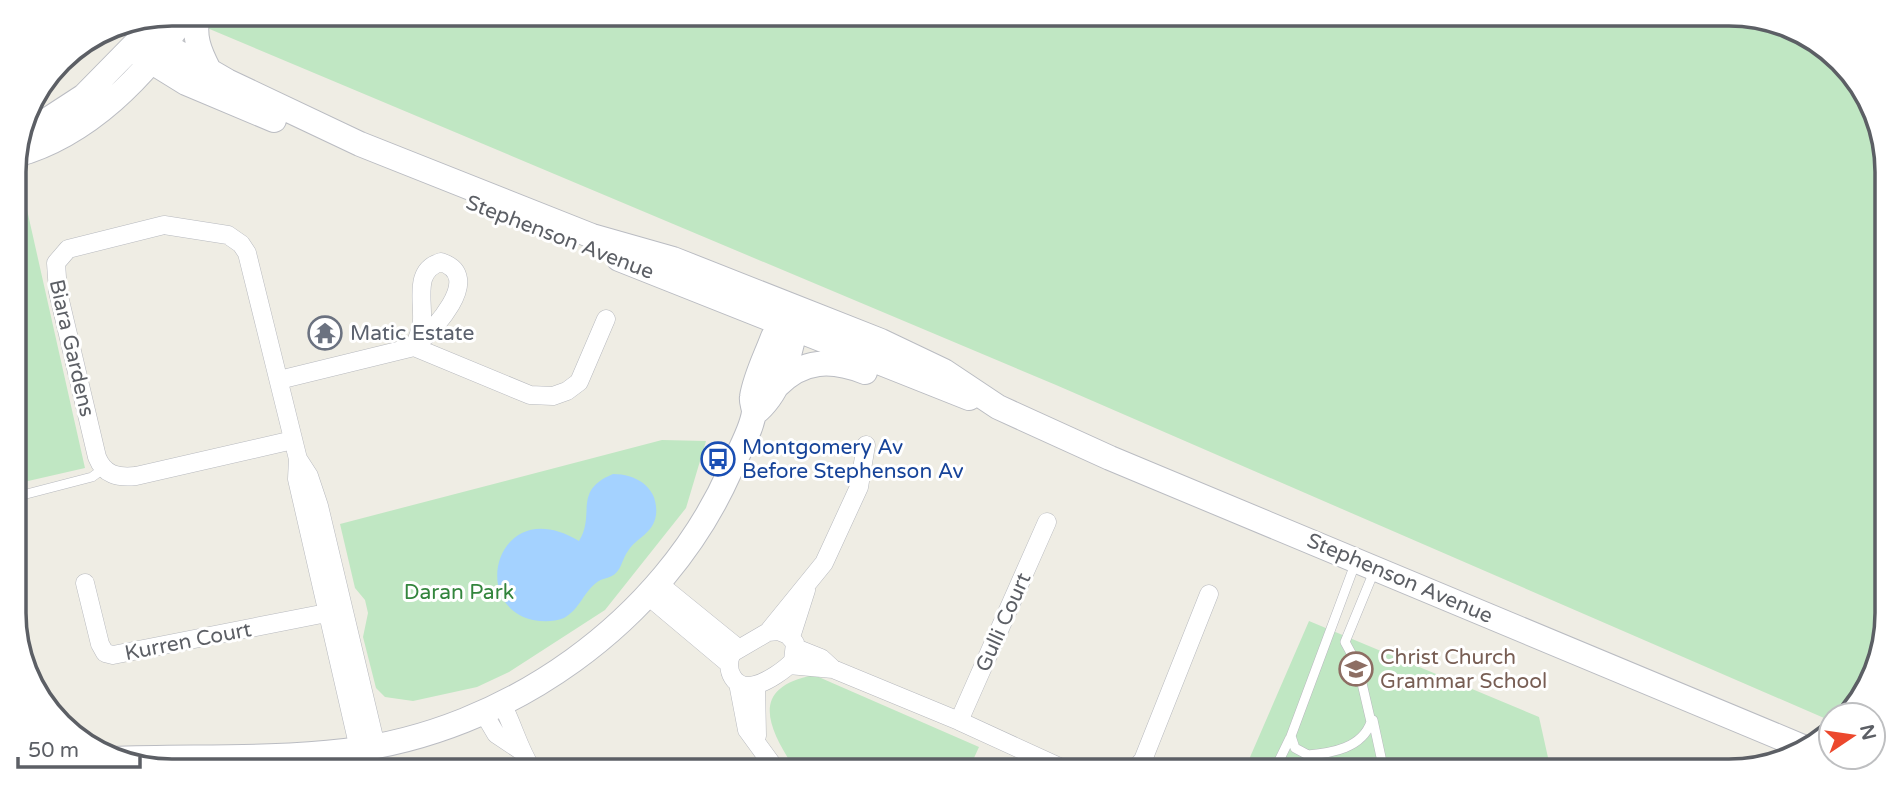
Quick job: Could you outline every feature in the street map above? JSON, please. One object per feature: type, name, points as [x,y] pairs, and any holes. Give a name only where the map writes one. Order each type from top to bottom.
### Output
[{"type":"main road","points":[[36,119],[84,96],[169,27]]},
{"type":"main road","points":[[196,27],[198,50],[209,70]]},
{"type":"main road","points":[[29,150],[54,140],[103,108],[151,41]]},
{"type":"main road","name":"Stephenson Avenue","points":[[151,41],[270,104],[360,144],[592,236],[673,259],[832,321],[944,371],[998,407]]},
{"type":"main road","name":"Stephenson Avenue","points":[[151,41],[237,106],[289,125],[478,207],[795,328],[952,394],[998,407],[1110,458],[1794,743]]},
{"type":"main road","points":[[673,259],[772,303],[795,328]]},
{"type":"main road","points":[[754,414],[752,398],[773,337],[795,328],[832,321]]},
{"type":"main road","points":[[243,759],[368,747],[413,738],[493,708],[572,661],[652,589],[707,516],[754,414],[768,403],[792,346],[795,328]]},
{"type":"main road","points":[[774,390],[799,367],[832,363],[845,364],[919,394],[952,394]]},
{"type":"street","name":"Biara Gardens","points":[[103,469],[56,285],[56,263],[68,248],[164,225],[233,237],[244,248],[251,262],[298,459],[309,476],[319,506],[335,612],[368,747]]},
{"type":"street","points":[[279,380],[414,347],[530,395],[553,396],[568,391],[579,382],[606,319]]},
{"type":"street","points":[[103,469],[117,477],[136,476],[293,440]]},
{"type":"street","points":[[733,656],[768,632],[824,563],[855,497],[864,470],[866,445]]},
{"type":"street","name":"Gulli Court","points":[[959,721],[1047,523]]},
{"type":"street","name":"Kurren Court","points":[[85,583],[100,644],[105,653],[113,655],[335,612]]},
{"type":"street","points":[[789,665],[807,587]]},
{"type":"street","points":[[652,589],[733,656]]},
{"type":"street","points":[[1144,758],[1209,594]]},
{"type":"street","points":[[768,632],[778,631],[821,658],[833,669]]},
{"type":"street","points":[[733,656],[732,676],[747,684]]},
{"type":"street","points":[[747,684],[789,665],[833,669],[1041,758]]},
{"type":"street","points":[[747,684],[747,730],[769,759]]},
{"type":"street","points":[[493,708],[513,725],[525,759]]},
{"type":"lane","points":[[26,494],[92,477],[103,469]]},
{"type":"lane","points":[[1366,564],[1345,642],[1358,666],[1381,758]]},
{"type":"lane","points":[[1280,758],[1366,564]]},
{"type":"lane","points":[[1291,736],[1295,748],[1308,755],[1335,751],[1365,734],[1371,715]]},
{"type":"green space","points":[[1728,26],[1757,29],[1784,37],[1832,69],[1855,100],[1870,135],[1875,173],[1875,612],[1872,641],[1864,668],[1844,701],[1817,701],[1817,715],[1056,385],[205,27]]},
{"type":"green space","points":[[27,209],[85,468],[26,481]]},
{"type":"green space","name":"Daran Park","points":[[662,440],[706,441],[686,508],[605,610],[509,672],[477,687],[413,701],[385,697],[376,688],[363,637],[368,613],[365,600],[355,588],[340,524]]},
{"type":"green space","name":"Christ Church Grammar School","points":[[1309,621],[1539,717],[1548,758],[1249,758]]},
{"type":"green space","points":[[814,675],[979,747],[974,758],[789,759],[772,726],[770,712],[772,700],[779,690],[793,681]]},
{"type":"water","points":[[613,474],[638,480],[650,490],[656,505],[652,527],[628,551],[617,572],[596,583],[564,618],[537,621],[513,610],[501,594],[497,575],[501,557],[511,541],[528,531],[551,530],[579,541],[584,531],[587,504],[593,488]]},
{"type":"place","name":"Matic Estate","points":[[325,333]]},
{"type":"place","name":"Montgomery Av Before Stephenson Av","points":[[718,459]]},
{"type":"place","name":"Christ Church Grammar School","points":[[1356,669]]}]
